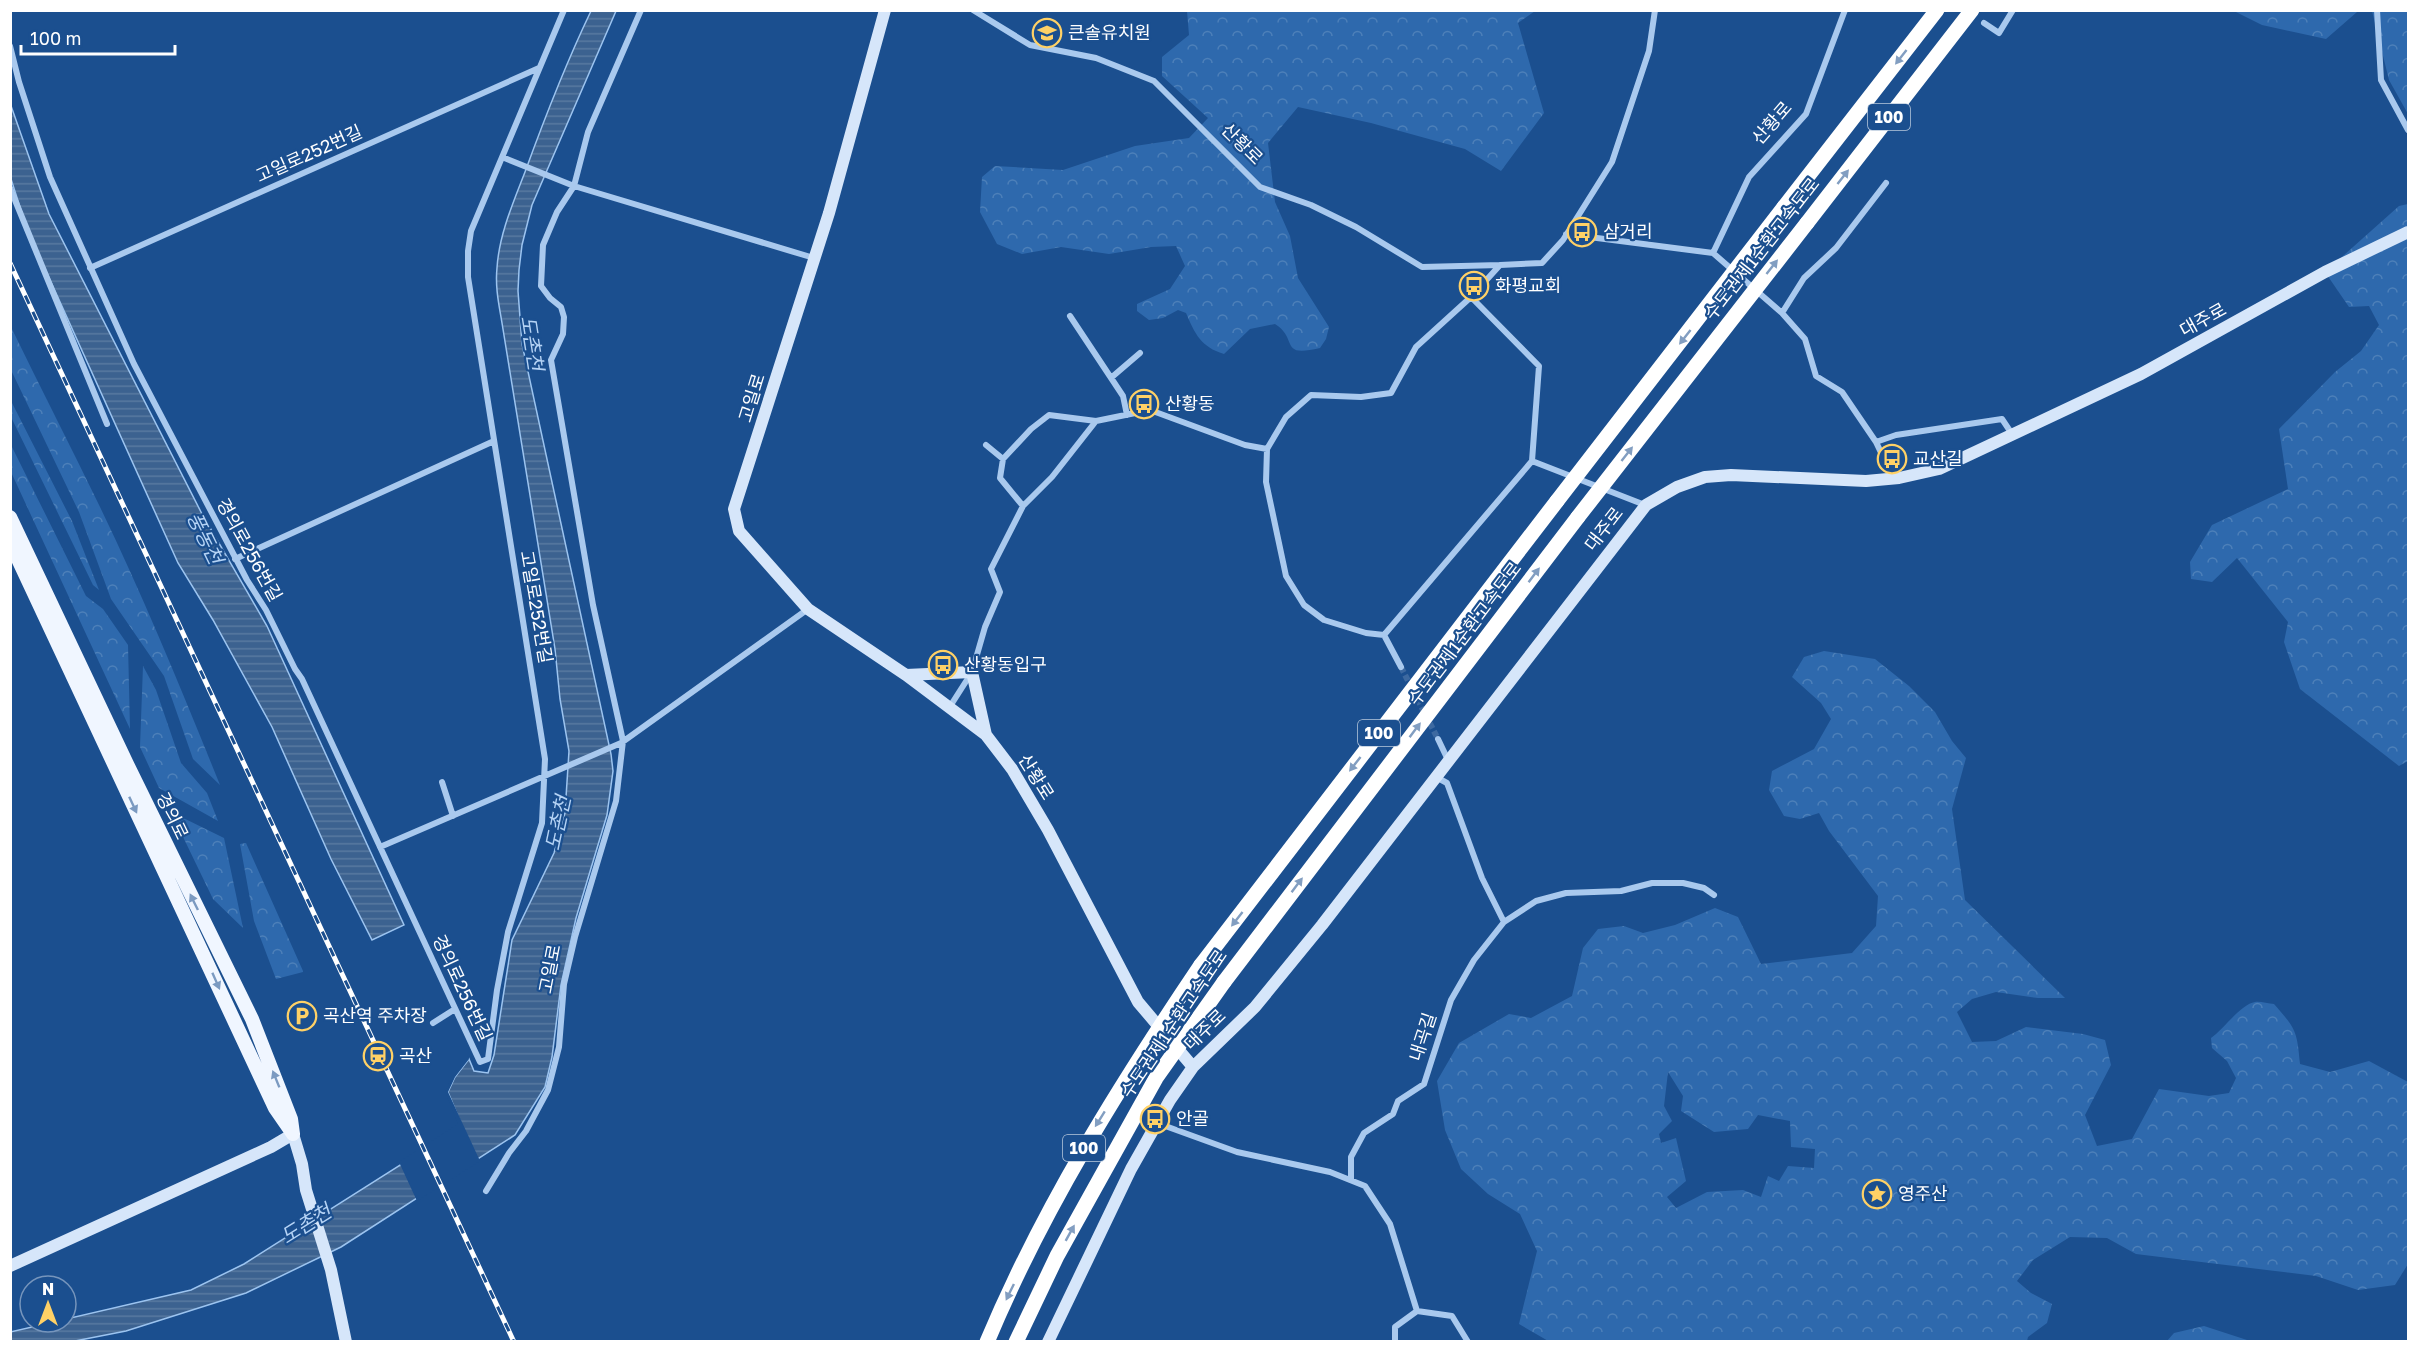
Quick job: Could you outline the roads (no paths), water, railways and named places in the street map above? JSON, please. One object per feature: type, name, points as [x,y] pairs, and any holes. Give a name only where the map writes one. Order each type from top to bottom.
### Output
[{"type":"highway","name":"수도권제1순환고속도로","points":[[987,1341],[1033,1243],[1093,1131],[1137,1059],[1201,965],[1937,10]]},
{"type":"highway","name":"수도권제1순환고속도로","points":[[1016,1341],[1057,1256],[1156,1078],[1224,982],[1578,517],[1972,10]]},
{"type":"main road","name":"경의로","points":[[10,517],[127,764],[252,1019],[291,1119],[293,1134]]},
{"type":"main road","name":"경의로","points":[[10,542],[275,1108],[293,1134]]},
{"type":"street","name":"고일로252번길","points":[[480,1062],[488,1059],[497,990],[508,932],[542,824],[546,777],[541,726],[468,277],[468,251],[471,231],[564,10]]},
{"type":"street","points":[[570,185],[588,132],[641,10]]},
{"type":"street","name":"고일로","points":[[885,10],[815,258],[734,509],[739,531],[808,609],[906,675],[950,708]]},
{"type":"street","name":"산황로","points":[[973,10],[1030,45],[1095,58],[1154,81],[1260,187],[1311,204],[1356,227],[1422,267],[1542,263],[1566,234],[1612,162],[1649,51],[1655,10]]},
{"type":"street","name":"산황로","points":[[1713,253],[1749,177],[1806,114],[1845,10]]},
{"type":"street","points":[[1984,23],[1999,33],[2013,10]]},
{"type":"street","points":[[2377,10],[2381,80],[2409,130]]},
{"type":"street","name":"경의로256번길","points":[[10,46],[19,82],[50,177],[134,364],[235,559],[266,610],[295,669],[303,679],[480,1062]]},
{"type":"street","name":"고일로252번길","points":[[90,268],[540,67]]},
{"type":"street","points":[[502,157],[570,185],[815,258]]},
{"type":"street","points":[[1782,313],[1804,278],[1836,248],[1886,183]]},
{"type":"street","name":"고일로","points":[[486,1191],[509,1153],[526,1131],[548,1090],[559,1047],[561,1006],[566,974],[616,801],[622,742],[593,605],[551,360],[563,334],[564,317],[561,307],[541,286],[543,245],[570,185]]},
{"type":"street","points":[[10,188],[107,424]]},
{"type":"street","name":"대주로","points":[[1048,1341],[1131,1169],[1156,1123],[1193,1067],[1255,1007],[1322,925],[1646,505],[1677,487],[1705,477],[1731,475],[1866,481],[1939,469],[2141,374],[2325,272],[2409,232]]},
{"type":"street","points":[[1566,234],[1713,253],[1782,313],[1805,339],[1816,376],[1842,392],[1875,442],[1893,478]]},
{"type":"street","points":[[1384,635],[1366,633],[1324,620],[1304,605],[1286,576],[1266,482],[1267,449],[1286,417],[1311,395],[1361,397],[1391,393],[1416,347],[1471,297],[1500,265]]},
{"type":"street","points":[[1384,635],[1532,461],[1539,366],[1471,297]]},
{"type":"street","points":[[1070,316],[1123,396],[1127,415]]},
{"type":"street","points":[[1112,377],[1140,353]]},
{"type":"street","points":[[1023,506],[1000,478],[1003,459],[1031,429],[1049,415],[1096,421],[1150,410],[1245,445],[1267,449]]},
{"type":"street","points":[[1875,442],[1896,435],[2002,419],[2012,434]]},
{"type":"street","points":[[950,708],[972,672],[985,627],[1000,592],[991,569],[1023,506],[1052,477],[1096,421]]},
{"type":"street","points":[[235,559],[494,441]]},
{"type":"street","points":[[986,445],[1003,459]]},
{"type":"street","points":[[1532,461],[1646,505]]},
{"type":"street","points":[[380,847],[546,777],[622,742],[808,609]]},
{"type":"street","points":[[1384,635],[1401,667]]},
{"type":"street","points":[[906,675],[972,672]]},
{"type":"street","points":[[972,672],[986,735]]},
{"type":"street","name":"산황로","points":[[950,708],[986,735],[1012,769],[1048,830],[1138,1002],[1193,1067]]},
{"type":"street","points":[[1438,739],[1449,760]]},
{"type":"street","points":[[1436,777],[1447,783],[1482,878],[1504,922],[1536,901],[1566,893],[1621,891],[1652,883],[1683,883],[1704,888],[1714,895]]},
{"type":"street","points":[[442,782],[453,816]]},
{"type":"street","name":"내곡길","points":[[1351,1180],[1351,1157],[1364,1133],[1393,1114],[1398,1101],[1424,1084],[1451,1000],[1474,960],[1504,922]]},
{"type":"street","points":[[433,1023],[455,1009]]},
{"type":"street","points":[[1156,1123],[1237,1152],[1330,1172],[1365,1186],[1390,1224],[1417,1311]]},
{"type":"street","points":[[10,1266],[271,1147],[293,1134],[331,1270],[345,1341]]},
{"type":"street","points":[[1395,1341],[1395,1326],[1417,1311],[1452,1316],[1468,1341]]},
{"type":"water","points":[[591,11],[616,11],[532,205],[522,245],[518,291],[522,344],[613,771],[607,815],[576,918],[561,985],[552,1057],[545,1087],[515,1135],[341,1247],[246,1293],[126,1331],[75,1341],[11,1341],[10,1332],[18,1330],[18,1334],[78,1334],[78,1316],[191,1290],[244,1264],[462,1126],[448,1092],[455,1077],[469,1059],[474,1071],[488,1073],[494,1055],[512,940],[554,853],[565,813],[569,751],[560,699],[555,649],[499,303],[497,268],[511,207],[573,50]]},
{"type":"water","name":"풍동천","points":[[10,103],[49,214],[202,514],[267,626],[404,925],[372,940],[331,859],[272,727],[213,620],[178,563],[27,229],[11,179]]},
{"type":"tunnel","points":[[1401,667],[1438,739]]},
{"type":"railway","points":[[10,263],[514,1342]]},
{"type":"place","name":"큰솔유치원","points":[[1047,33]]},
{"type":"place","name":"삼거리","points":[[1582,232]]},
{"type":"place","name":"화평교회","points":[[1474,286]]},
{"type":"place","name":"산황동","points":[[1144,404]]},
{"type":"place","name":"교산길","points":[[1892,459]]},
{"type":"place","name":"산황동입구","points":[[943,665]]},
{"type":"place","name":"곡산역 주차장","points":[[302,1016]]},
{"type":"place","name":"곡산","points":[[378,1056]]},
{"type":"place","name":"안골","points":[[1155,1119]]},
{"type":"place","name":"영주산","points":[[1877,1194]]},
{"type":"water label","name":"도촌천","points":[[532,343]]},
{"type":"water label","name":"도촌천","points":[[558,823]]},
{"type":"water label","name":"도촌천","points":[[306,1224]]}]
